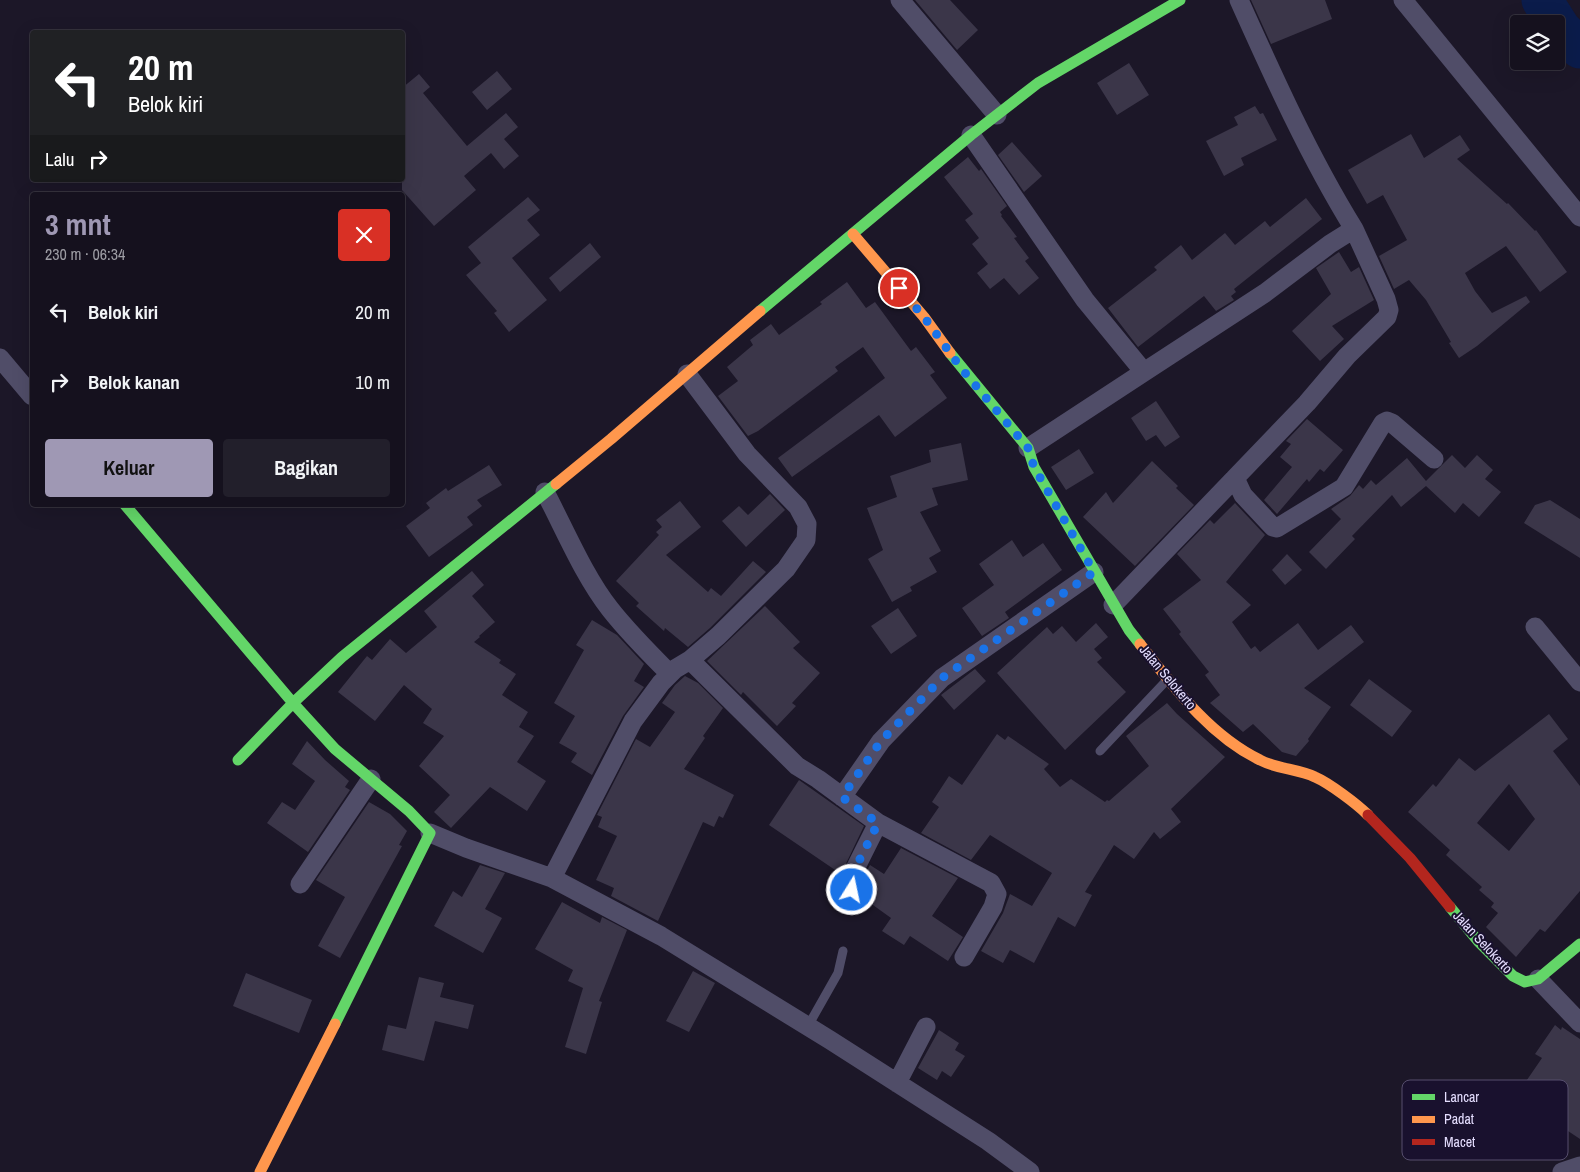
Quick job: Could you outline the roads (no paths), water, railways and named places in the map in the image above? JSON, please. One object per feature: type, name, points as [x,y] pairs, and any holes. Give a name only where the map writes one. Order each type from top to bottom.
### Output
[{"type":"street","points":[[900,0],[997,115]]},
{"type":"street","points":[[238,760],[293,703],[342,657],[612,439],[972,135],[1038,83],[1180,0]]},
{"type":"street","points":[[1113,605],[1307,402],[1346,356],[1387,318],[1389,310],[1354,229],[1331,192],[1300,133],[1239,0]]},
{"type":"street","points":[[1403,0],[1580,217]]},
{"type":"street","points":[[972,135],[1085,300],[1144,372]]},
{"type":"street","points":[[1028,448],[1265,293],[1330,244],[1354,229]]},
{"type":"street","name":"Jalan Selokerto","points":[[853,234],[924,317],[961,368],[1028,448],[1034,467],[1128,630],[1187,703],[1230,741],[1261,761],[1316,777],[1359,806],[1410,858],[1478,941],[1513,976],[1525,982],[1538,979]]},
{"type":"street","points":[[0,358],[30,394]]},
{"type":"street","points":[[552,878],[633,721],[661,683],[718,636],[786,569],[806,540],[807,524],[798,507],[747,454],[687,374]]},
{"type":"street","points":[[1235,478],[1243,495],[1273,527],[1277,528],[1341,489],[1382,423],[1392,423],[1434,460]]},
{"type":"street","points":[[545,492],[586,572],[609,608],[638,642],[670,674]]},
{"type":"street","points":[[127,507],[293,703],[335,749],[409,812],[430,833],[466,848],[552,878],[661,936],[808,1026],[988,1141],[1030,1172]]},
{"type":"street","points":[[842,797],[881,741],[942,678],[1094,572]]},
{"type":"street","points":[[1535,627],[1580,682]]},
{"type":"street","points":[[690,660],[797,766],[818,778],[878,823],[991,883],[997,894],[995,900],[964,957]]},
{"type":"street","points":[[300,884],[371,779]]},
{"type":"street","points":[[852,890],[854,871],[878,823]]},
{"type":"street","points":[[260,1172],[430,833]]},
{"type":"street","points":[[1580,944],[1538,979],[1580,1024]]},
{"type":"street","points":[[897,1083],[926,1027]]},
{"type":"street","points":[[1562,1172],[1580,1166]]},
{"type":"lane","points":[[1100,751],[1168,679]]},
{"type":"lane","points":[[808,1026],[838,973],[843,951]]},
{"type":"waterway","points":[[1542,0],[1561,30],[1580,48]]}]
